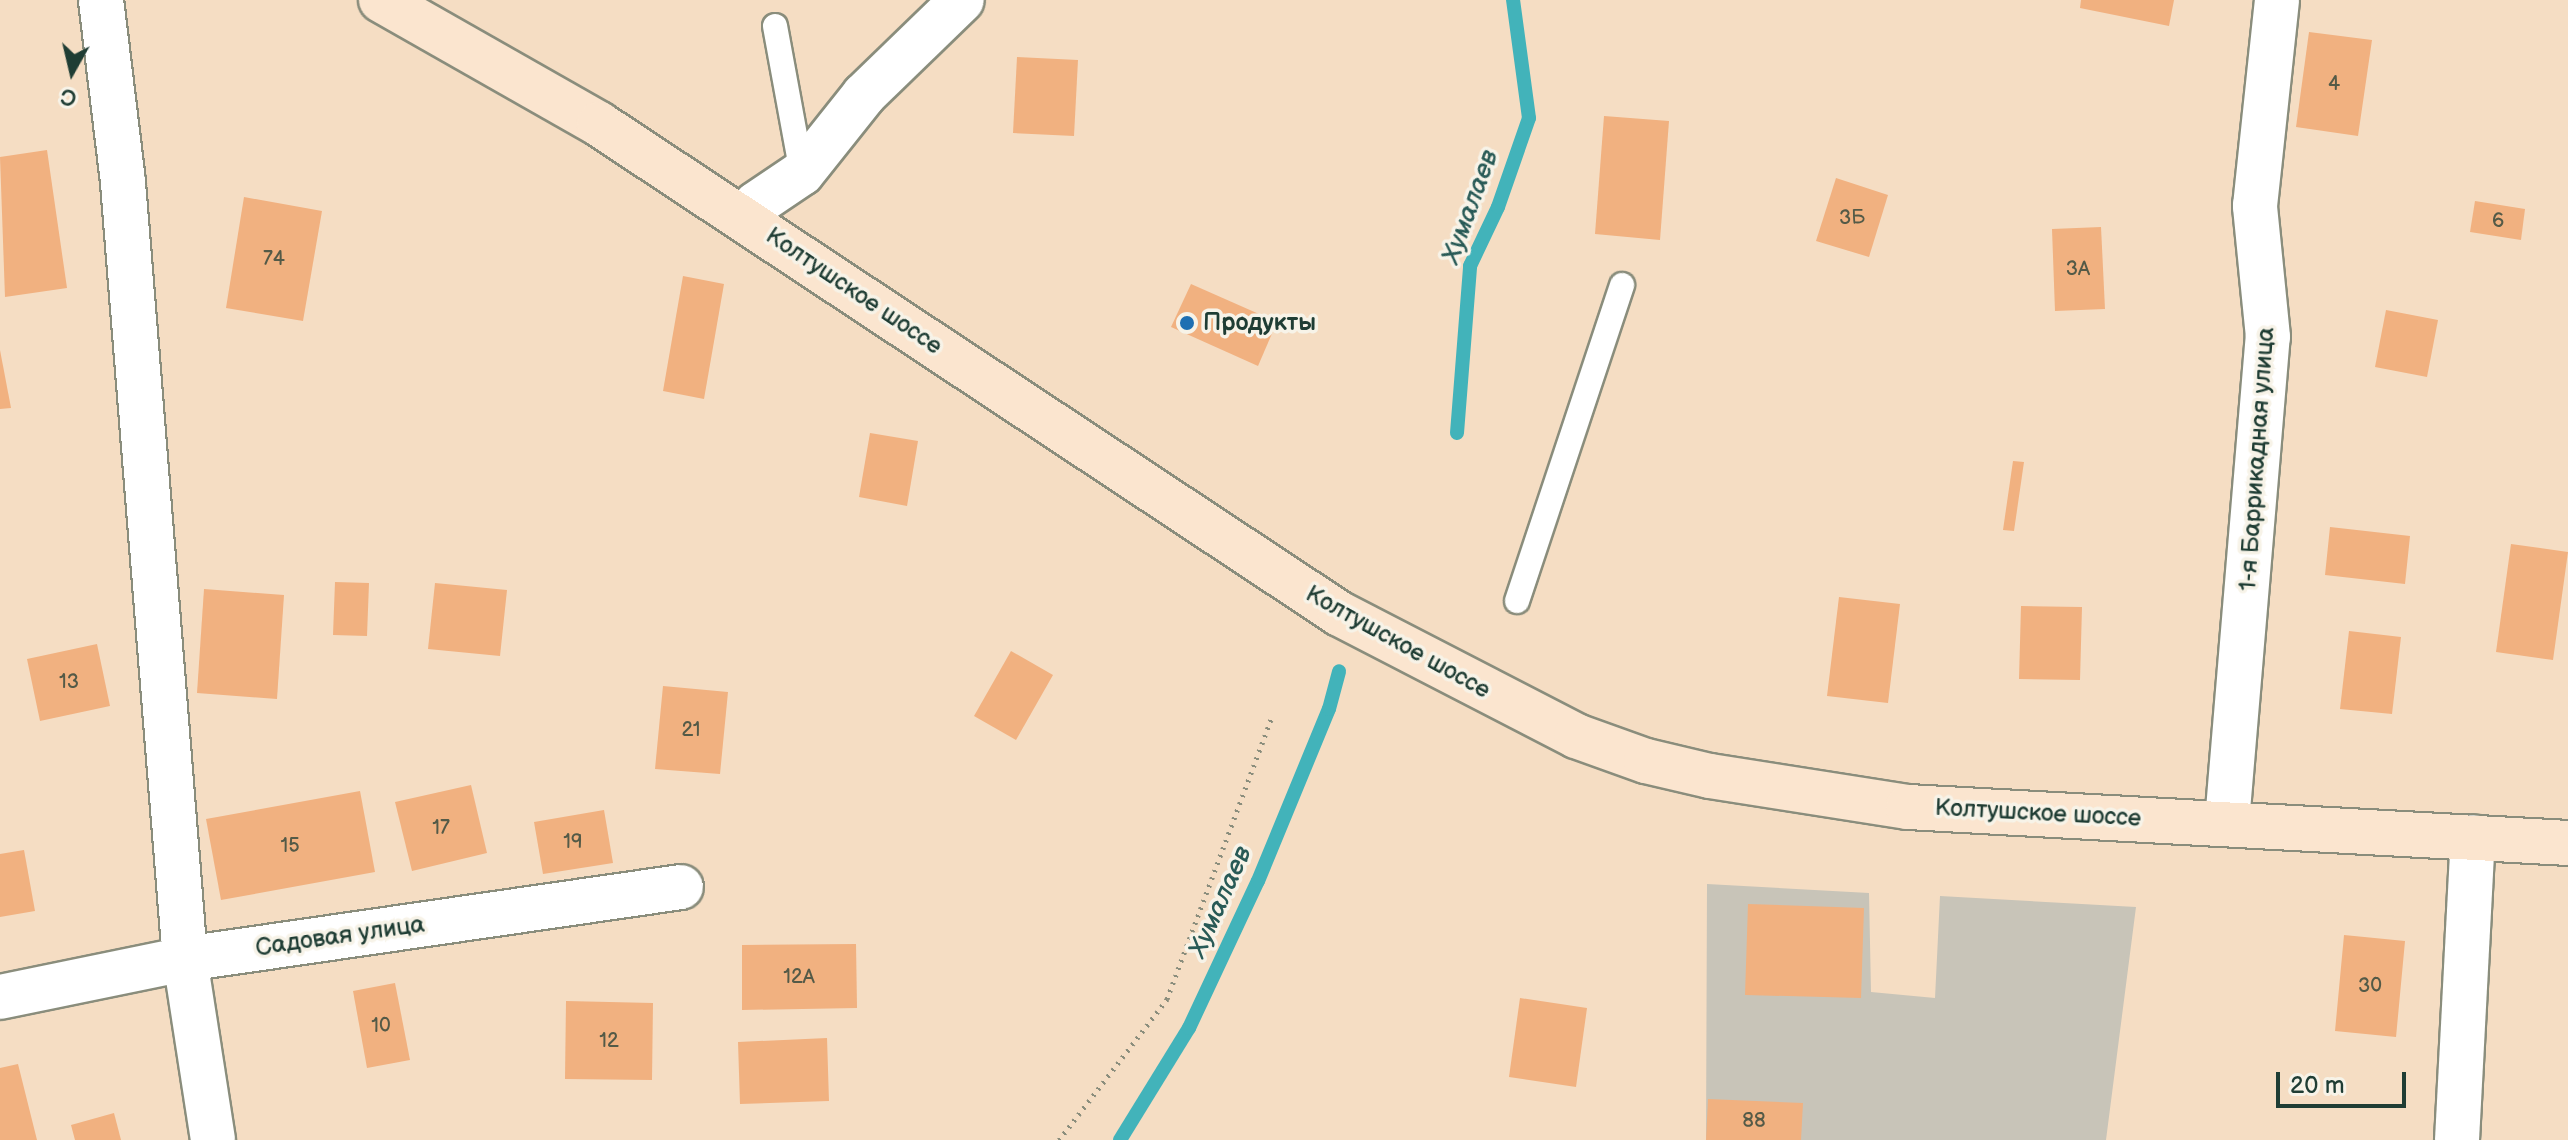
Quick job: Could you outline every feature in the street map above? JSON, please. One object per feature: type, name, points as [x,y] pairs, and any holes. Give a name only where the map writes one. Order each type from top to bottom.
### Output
[{"type":"main road","name":"Колтушское шоссе","points":[[381,0],[599,124],[1340,614],[1576,736],[1646,761],[1805,795],[1908,807],[2568,843]]},
{"type":"street","points":[[101,0],[123,183],[185,959],[213,1140]]},
{"type":"street","points":[[747,221],[756,204],[802,173],[864,95],[962,0]]},
{"type":"street","name":"1-я Баррикадная улица","points":[[2227,822],[2268,337],[2255,206],[2277,0]]},
{"type":"street","points":[[2457,1140],[2473,837]]},
{"type":"street","name":"Садовая улица","points":[[0,997],[185,959],[681,887]]},
{"type":"lane","points":[[775,26],[802,173]]},
{"type":"lane","points":[[1517,601],[1622,285]]},
{"type":"path","points":[[1059,1140],[1167,999],[1272,717]]},
{"type":"shaded area","points":[[1707,884],[1869,893],[1871,992],[1935,998],[1940,896],[2136,907],[2106,1140],[1706,1140]]},
{"type":"building","points":[[2081,0],[2174,0],[2169,26],[2080,8]]},
{"type":"building","points":[[2309,32],[2372,40],[2358,136],[2296,127]]},
{"type":"building","points":[[1017,57],[1078,60],[1074,136],[1013,133]]},
{"type":"building","points":[[1604,116],[1669,121],[1660,240],[1595,234]]},
{"type":"building","points":[[47,150],[67,288],[5,297],[0,157]]},
{"type":"building","points":[[1836,178],[1888,195],[1869,257],[1816,241]]},
{"type":"building","points":[[244,197],[322,211],[303,321],[226,308]]},
{"type":"building","points":[[2475,201],[2525,209],[2521,240],[2470,232]]},
{"type":"building","points":[[2101,227],[2105,309],[2055,311],[2052,229]]},
{"type":"building","points":[[683,276],[724,284],[704,399],[663,391]]},
{"type":"building","points":[[1191,284],[1277,322],[1258,366],[1171,327]]},
{"type":"building","points":[[2386,310],[2438,320],[2427,377],[2375,367]]},
{"type":"building","points":[[0,350],[11,408],[0,409]]},
{"type":"building","points":[[870,433],[918,441],[907,506],[859,497]]},
{"type":"building","points":[[2013,461],[2024,462],[2014,531],[2003,530]]},
{"type":"building","points":[[2330,527],[2410,536],[2405,584],[2325,575]]},
{"type":"building","points":[[2511,544],[2568,552],[2553,660],[2496,652]]},
{"type":"building","points":[[335,582],[369,583],[367,636],[333,635]]},
{"type":"building","points":[[435,583],[507,590],[500,656],[428,649]]},
{"type":"building","points":[[204,589],[284,595],[277,699],[197,693]]},
{"type":"building","points":[[1839,597],[1900,604],[1888,703],[1827,696]]},
{"type":"building","points":[[2021,606],[2082,607],[2080,680],[2019,679]]},
{"type":"building","points":[[2349,631],[2401,637],[2392,714],[2340,709]]},
{"type":"building","points":[[97,644],[110,706],[40,721],[27,659]]},
{"type":"building","points":[[1011,651],[1053,675],[1016,740],[974,716]]},
{"type":"building","points":[[663,686],[728,692],[720,774],[655,769]]},
{"type":"building","points":[[471,785],[487,853],[412,871],[395,802]]},
{"type":"building","points":[[360,791],[375,872],[221,900],[206,819]]},
{"type":"building","points":[[604,810],[613,863],[543,874],[534,822]]},
{"type":"building","points":[[24,850],[35,911],[0,917],[0,854]]},
{"type":"building","points":[[1748,904],[1864,908],[1861,998],[1745,995]]},
{"type":"building","points":[[2344,935],[2405,941],[2396,1037],[2335,1031]]},
{"type":"building","points":[[856,944],[857,1008],[742,1010],[742,945]]},
{"type":"building","points":[[395,983],[410,1060],[367,1068],[353,991]]},
{"type":"building","points":[[1520,998],[1587,1008],[1576,1087],[1509,1077]]},
{"type":"building","points":[[566,1001],[653,1003],[652,1080],[565,1079]]},
{"type":"building","points":[[827,1038],[829,1101],[740,1104],[738,1042]]},
{"type":"building","points":[[18,1064],[37,1140],[0,1140],[0,1068]]},
{"type":"building","points":[[1708,1099],[1803,1103],[1801,1140],[1706,1140]]},
{"type":"building","points":[[114,1113],[121,1140],[75,1140],[71,1125]]},
{"type":"waterway","name":"Хумалаев","points":[[1457,433],[1470,266],[1498,207],[1529,118],[1513,0]]},
{"type":"waterway","name":"Хумалаев","points":[[1120,1140],[1189,1028],[1258,881],[1329,709],[1339,671]]},
{"type":"place","name":"Продукты","points":[[1187,323]]}]
